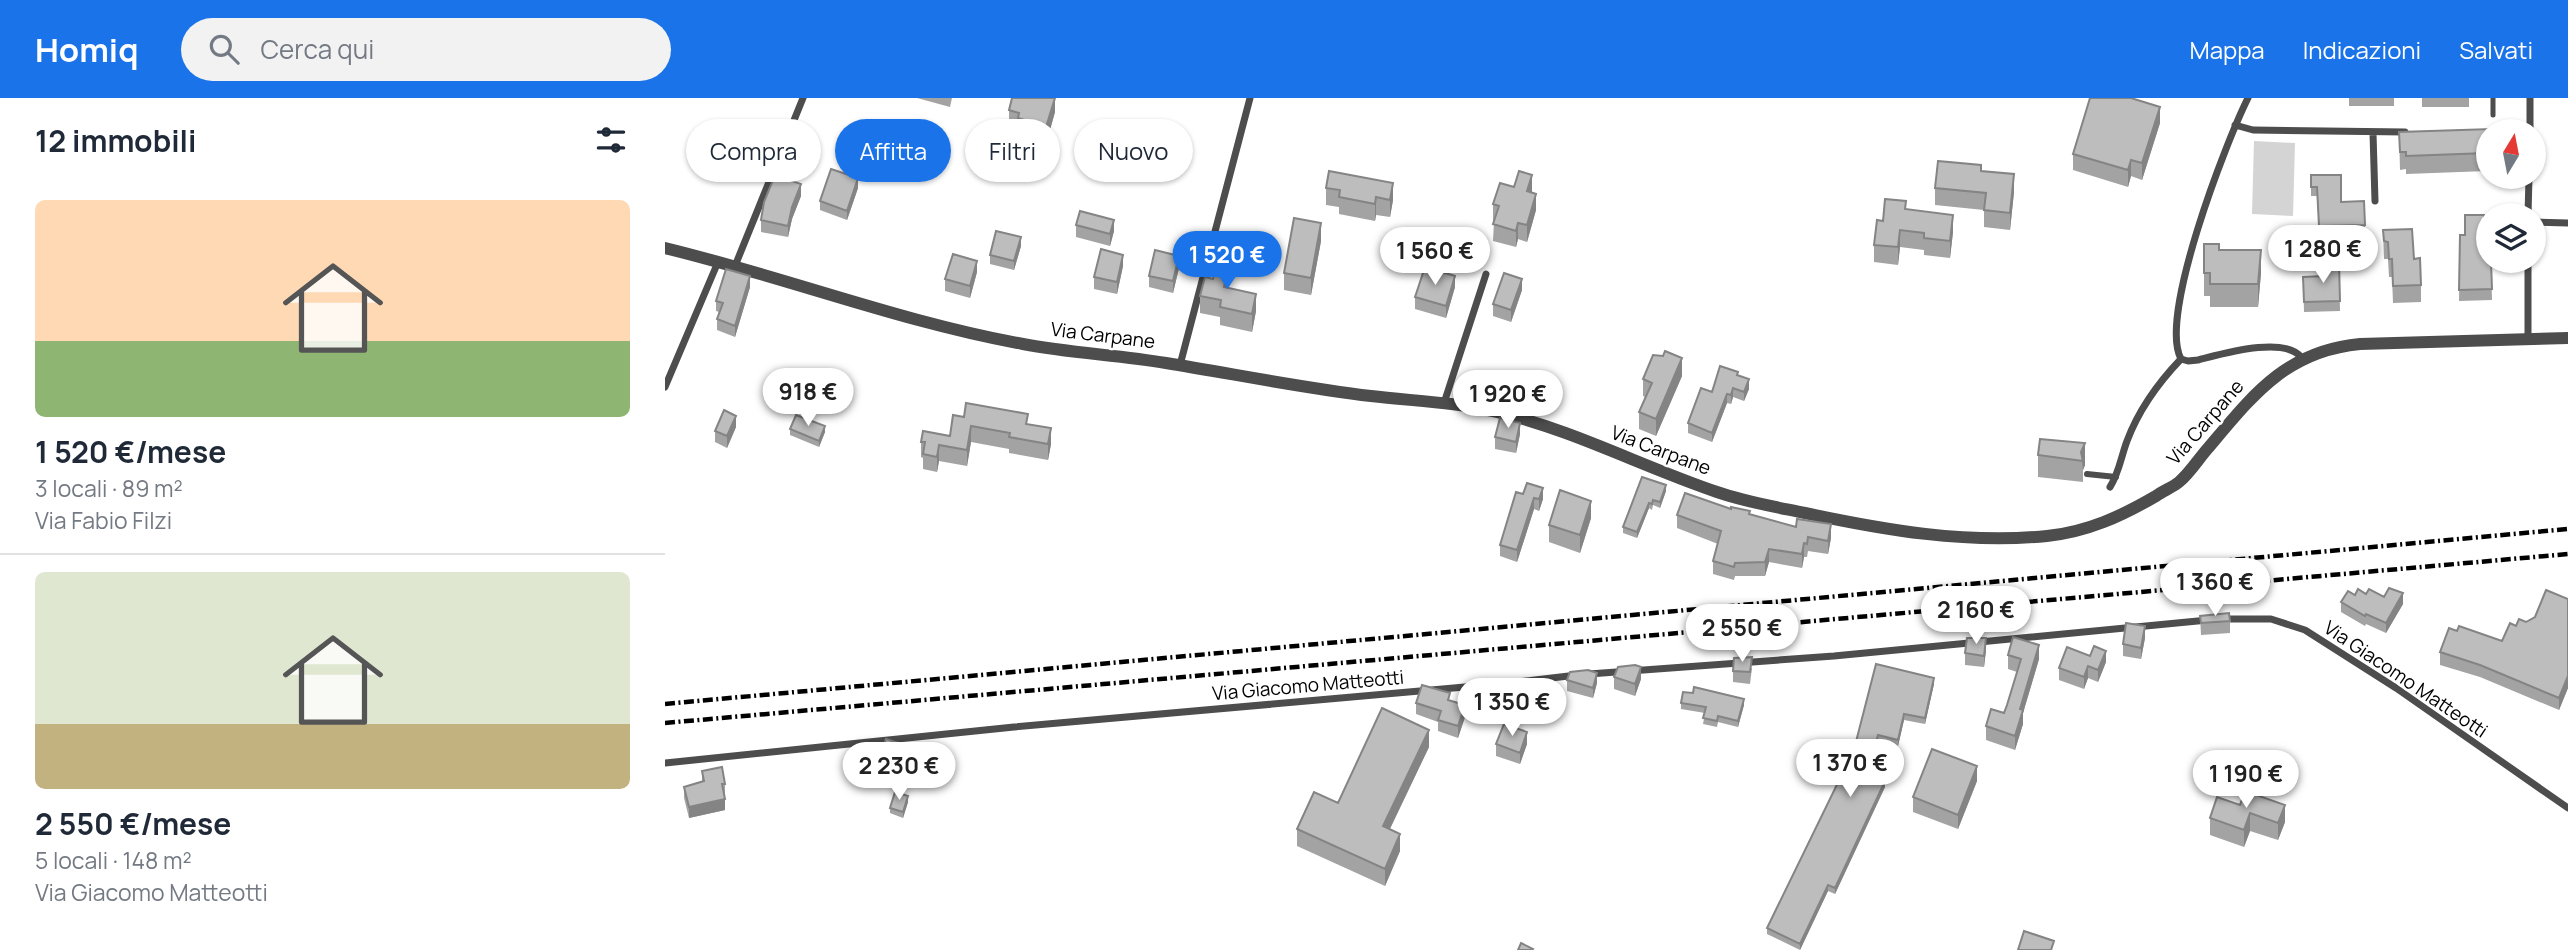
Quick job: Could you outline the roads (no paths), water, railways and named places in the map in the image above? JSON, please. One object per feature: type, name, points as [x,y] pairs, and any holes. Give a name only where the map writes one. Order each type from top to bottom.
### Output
[{"type":"street","points":[[735,266],[803,98]]},
{"type":"street","points":[[1180,365],[1250,98]]},
{"type":"street","points":[[2110,487],[2144,405],[2181,359],[2176,345],[2176,318],[2183,283],[2207,200],[2248,98]]},
{"type":"street","points":[[2530,98],[2530,119]]},
{"type":"street","points":[[2235,125],[2253,130],[2412,132]]},
{"type":"street","points":[[2373,133],[2375,201]]},
{"type":"street","points":[[2546,222],[2568,223]]},
{"type":"street","name":"Via Carpane","points":[[665,248],[989,338],[1372,396],[1444,402],[1490,410],[1542,424],[1665,473],[1743,500],[1923,534],[1979,539],[2072,532],[2102,524],[2133,510],[2180,482],[2253,395],[2302,358],[2351,345],[2568,338]]},
{"type":"street","points":[[665,387],[718,261]]},
{"type":"street","points":[[2528,273],[2528,338]]},
{"type":"street","points":[[1444,402],[1486,274]]},
{"type":"street","name":"Via Carpane","points":[[2181,359],[2198,360],[2267,347],[2293,350],[2302,358]]},
{"type":"street","points":[[2087,474],[2116,477]]},
{"type":"street","name":"Via Giacomo Matteotti","points":[[665,763],[1552,677],[1834,656],[2252,618],[2284,622],[2332,646],[2568,807]]},
{"type":"lane","points":[[2493,98],[2493,115]]},
{"type":"railway","points":[[665,704],[2568,529]]},
{"type":"railway","points":[[665,723],[2568,554]]}]
